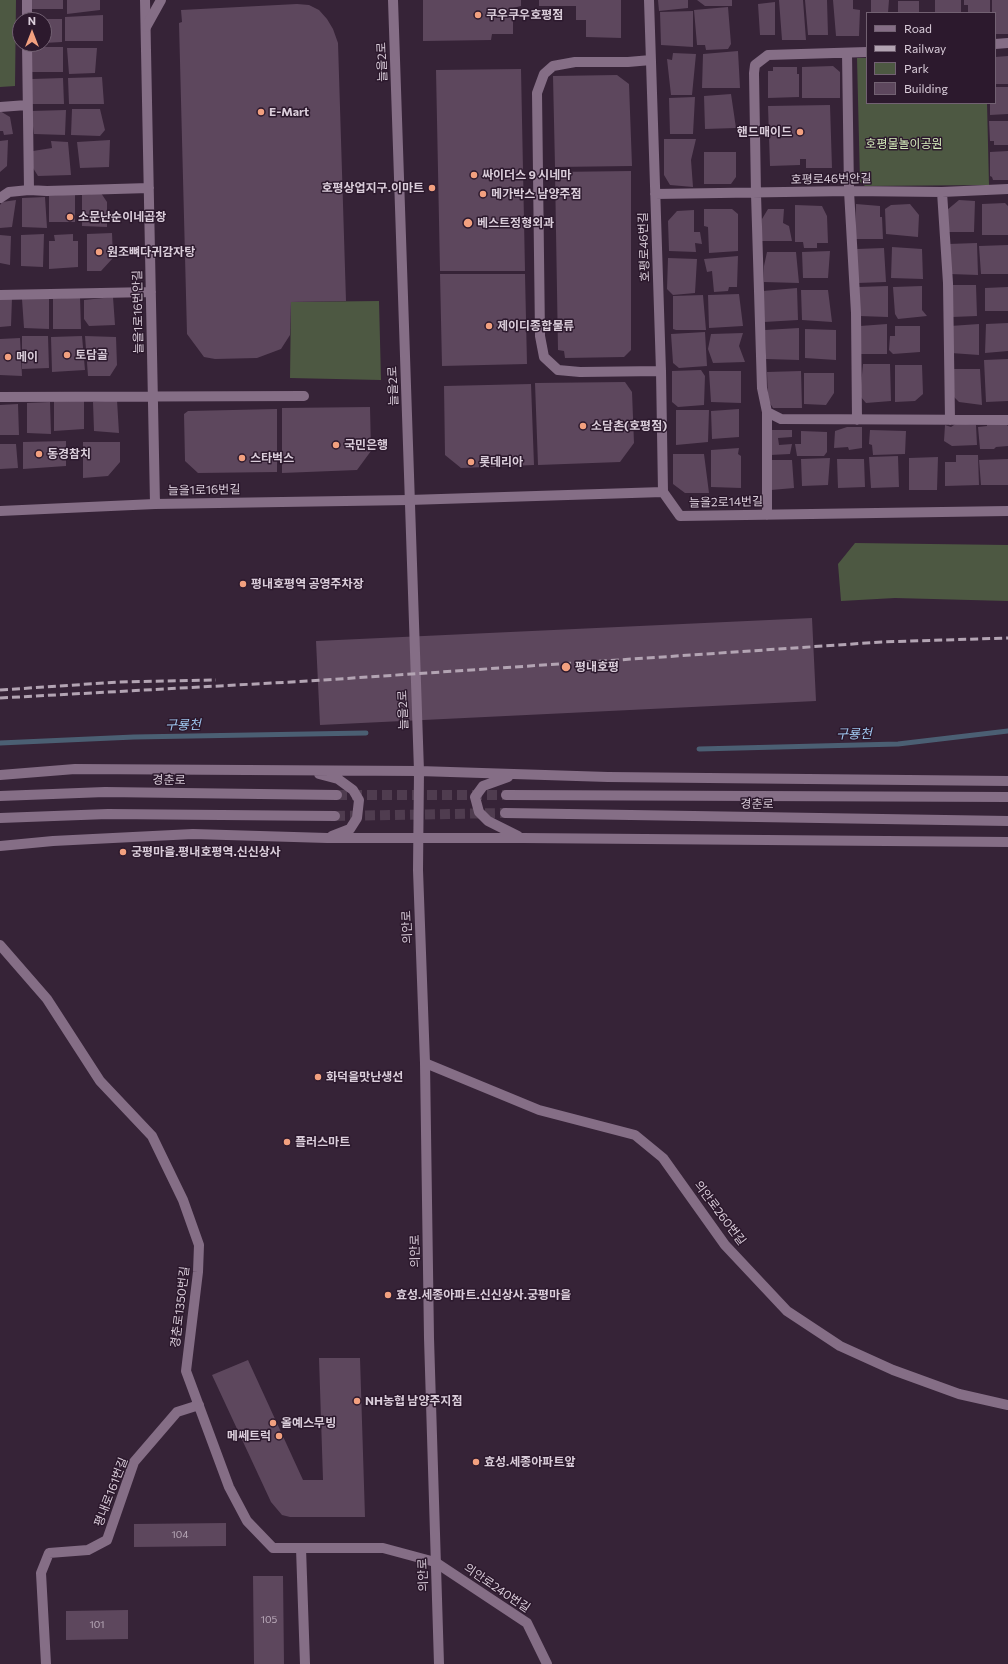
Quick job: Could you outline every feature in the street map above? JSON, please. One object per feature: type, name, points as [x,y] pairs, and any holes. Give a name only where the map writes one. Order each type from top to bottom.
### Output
[{"type":"street","points":[[27,0],[27,12]]},
{"type":"street","name":"늘을1로16번안길","points":[[145,0],[155,504]]},
{"type":"street","points":[[146,27],[162,0]]},
{"type":"street","name":"늘을2로","points":[[394,0],[409,500],[419,771],[418,837]]},
{"type":"street","name":"호평로46번길","points":[[649,0],[661,371],[663,492]]},
{"type":"street","points":[[996,44],[1008,43]]},
{"type":"street","points":[[27,52],[29,190]]},
{"type":"street","points":[[767,515],[767,412],[762,388],[756,194],[755,65],[768,55],[866,52]]},
{"type":"street","points":[[847,53],[849,191],[856,313],[857,420]]},
{"type":"street","points":[[651,60],[628,62],[575,62],[553,66],[544,74],[537,93],[540,336],[544,357],[558,370],[580,372],[661,371]]},
{"type":"street","points":[[0,107],[27,105]]},
{"type":"street","points":[[0,198],[9,192],[29,190],[47,191],[149,188]]},
{"type":"street","name":"호평로46번안길","points":[[655,194],[756,194],[849,191],[942,192],[1008,189]]},
{"type":"street","points":[[942,192],[948,284],[950,420]]},
{"type":"street","points":[[0,295],[151,292]]},
{"type":"street","points":[[0,397],[153,395],[304,396]]},
{"type":"street","points":[[767,412],[781,419],[1008,420]]},
{"type":"street","points":[[409,500],[663,492]]},
{"type":"street","name":"늘을2로14번길","points":[[663,492],[680,516],[1008,511]]},
{"type":"street","name":"늘을1로16번길","points":[[0,511],[155,504],[409,500]]},
{"type":"street","points":[[0,775],[75,769],[305,770],[1008,781]]},
{"type":"street","points":[[305,770],[338,779],[353,790],[359,800],[357,818],[350,829],[327,838]]},
{"type":"street","points":[[522,774],[499,779],[483,786],[475,796],[479,812],[488,821],[523,838]]},
{"type":"street","name":"경춘로","points":[[0,796],[105,792],[338,795]]},
{"type":"street","name":"경춘로","points":[[506,795],[1008,797]]},
{"type":"street","name":"경춘로","points":[[505,813],[1008,821]]},
{"type":"street","points":[[0,818],[108,814],[335,816]]},
{"type":"street","points":[[0,846],[53,841],[193,834],[327,838],[418,837],[1008,842]]},
{"type":"street","name":"의안로","points":[[418,837],[425,1063],[429,1338],[439,1664]]},
{"type":"street","name":"경춘로1350번길","points":[[0,946],[47,999],[100,1081],[152,1136],[183,1200],[199,1246],[198,1272],[186,1371],[229,1487],[247,1522],[273,1548],[383,1548],[435,1562]]},
{"type":"street","name":"의안로260번길","points":[[425,1063],[539,1110],[635,1135],[663,1158],[725,1245],[787,1311],[840,1346],[893,1370],[959,1394],[1008,1405]]},
{"type":"street","name":"평내로161번길","points":[[46,1664],[41,1573],[50,1553],[88,1550],[107,1540],[134,1462],[177,1412],[199,1405]]},
{"type":"street","points":[[301,1548],[305,1664]]},
{"type":"street","name":"의안로240번길","points":[[435,1562],[526,1624],[547,1664]]},
{"type":"green space","points":[[0,0],[16,0],[16,12],[12,12],[12,52],[15,52],[15,86],[0,87]]},
{"type":"green space","name":"호평물놀이공원","points":[[857,58],[866,58],[866,104],[987,104],[989,185],[865,186],[860,182]]},
{"type":"green space","points":[[379,301],[381,380],[290,378],[291,302]]},
{"type":"green space","points":[[855,543],[1008,545],[1008,601],[895,598],[841,601],[838,564]]},
{"type":"building","points":[[28,0],[63,0],[63,9],[28,9]]},
{"type":"building","points":[[67,0],[100,0],[100,10],[67,14]]},
{"type":"building","points":[[423,0],[521,0],[521,6],[513,8],[513,34],[492,34],[491,40],[423,41]]},
{"type":"building","points":[[539,0],[621,0],[621,38],[586,37],[586,20],[576,20],[576,6],[539,6]]},
{"type":"building","points":[[658,0],[688,0],[688,8],[659,11]]},
{"type":"building","points":[[697,0],[732,0],[732,6],[705,6]]},
{"type":"building","points":[[779,0],[803,0],[806,40],[782,40]]},
{"type":"building","points":[[805,0],[827,0],[828,35],[808,35]]},
{"type":"building","points":[[833,0],[853,0],[853,9],[860,10],[859,36],[836,36]]},
{"type":"building","points":[[871,0],[889,0],[888,12],[871,12]]},
{"type":"building","points":[[935,0],[961,0],[961,12],[935,12]]},
{"type":"building","points":[[964,0],[990,0],[990,12],[968,12],[968,5],[964,5]]},
{"type":"building","points":[[992,0],[1008,0],[1008,34],[996,34],[996,12],[992,12]]},
{"type":"building","points":[[898,1],[919,1],[919,12],[898,12]]},
{"type":"building","points":[[775,2],[775,35],[760,35],[758,4]]},
{"type":"building","name":"E-Mart","points":[[297,4],[309,5],[319,10],[333,29],[338,43],[346,301],[291,302],[290,335],[281,349],[257,358],[215,359],[204,357],[187,334],[179,23],[182,22],[181,10]]},
{"type":"building","points":[[728,7],[731,44],[728,49],[706,50],[705,45],[697,45],[694,10]]},
{"type":"building","points":[[693,11],[693,47],[661,45],[660,12]]},
{"type":"building","points":[[103,15],[103,41],[65,41],[65,17]]},
{"type":"building","points":[[52,19],[62,19],[62,42],[52,43]]},
{"type":"building","points":[[52,47],[63,47],[63,72],[31,72],[32,52],[52,52]]},
{"type":"building","points":[[67,48],[97,48],[95,73],[69,74]]},
{"type":"building","points":[[738,51],[740,88],[702,88],[703,54]]},
{"type":"building","points":[[673,53],[696,54],[692,95],[671,95],[667,59],[672,60]]},
{"type":"building","points":[[1008,56],[1008,84],[996,84],[996,57]]},
{"type":"building","points":[[833,66],[840,72],[840,98],[802,98],[802,67]]},
{"type":"building","points":[[773,67],[797,67],[797,74],[799,74],[799,97],[768,98],[768,71],[773,71]]},
{"type":"building","points":[[521,69],[525,271],[440,271],[436,70]]},
{"type":"building","points":[[617,75],[629,84],[632,166],[555,167],[553,76]]},
{"type":"building","points":[[102,77],[104,104],[69,104],[68,78]]},
{"type":"building","points":[[63,78],[64,104],[32,104],[32,79]]},
{"type":"building","points":[[996,87],[1008,87],[1008,114],[990,115],[990,104],[996,104]]},
{"type":"building","points":[[731,94],[736,128],[705,129],[704,96]]},
{"type":"building","points":[[695,97],[693,134],[670,134],[669,98]]},
{"type":"building","name":"핸드매이드","points":[[830,105],[832,168],[806,168],[806,159],[800,159],[800,165],[770,166],[768,106]]},
{"type":"building","points":[[72,109],[100,109],[105,130],[100,136],[71,135]]},
{"type":"building","points":[[66,110],[65,135],[34,134],[31,111]]},
{"type":"building","points":[[0,111],[10,117],[13,134],[4,135],[3,131],[0,131]]},
{"type":"building","points":[[989,121],[1008,121],[1008,145],[994,145],[994,141],[990,141]]},
{"type":"building","points":[[664,139],[696,139],[691,160],[693,187],[670,185],[664,175]]},
{"type":"building","points":[[8,140],[7,166],[0,172],[0,141]]},
{"type":"building","points":[[110,140],[109,167],[80,168],[77,142]]},
{"type":"building","points":[[51,141],[68,142],[71,175],[38,176],[33,168],[33,151],[52,148]]},
{"type":"building","points":[[1008,151],[1008,180],[993,180],[990,176],[990,152]]},
{"type":"building","points":[[704,152],[736,152],[736,177],[731,184],[704,184]]},
{"type":"building","points":[[631,171],[631,350],[624,357],[565,358],[564,351],[558,350],[555,172]]},
{"type":"building","points":[[101,193],[107,202],[107,227],[82,226],[82,195]]},
{"type":"building","points":[[75,194],[75,222],[49,222],[49,196]]},
{"type":"building","points":[[45,197],[47,228],[22,227],[22,198]]},
{"type":"building","points":[[16,200],[12,227],[0,228],[0,205],[2,202]]},
{"type":"building","points":[[959,200],[975,201],[974,232],[949,232],[947,210]]},
{"type":"building","points":[[1005,203],[1008,206],[1008,235],[982,235],[982,204]]},
{"type":"building","points":[[856,204],[880,206],[883,239],[855,239]]},
{"type":"building","points":[[910,204],[919,215],[918,237],[886,234],[885,209],[891,205]]},
{"type":"building","points":[[795,205],[822,206],[827,216],[828,243],[817,243],[817,248],[804,248],[803,242],[795,242]]},
{"type":"building","points":[[704,209],[732,209],[738,214],[738,251],[709,253],[708,227],[704,226]]},
{"type":"building","points":[[768,209],[784,209],[783,223],[789,226],[792,241],[762,241],[762,219]]},
{"type":"building","points":[[694,210],[694,232],[700,232],[702,244],[695,243],[696,252],[669,251],[668,221],[677,211]]},
{"type":"building","points":[[112,233],[113,258],[101,271],[87,271],[87,234]]},
{"type":"building","points":[[44,234],[43,267],[21,266],[21,235]]},
{"type":"building","points":[[73,234],[73,241],[78,241],[78,267],[49,269],[49,241],[55,241],[54,235]]},
{"type":"building","points":[[0,235],[11,236],[10,265],[0,263]]},
{"type":"building","points":[[977,243],[978,275],[950,274],[948,244]]},
{"type":"building","points":[[1008,245],[1008,274],[981,274],[979,246]]},
{"type":"building","points":[[892,247],[922,249],[923,279],[891,278]]},
{"type":"building","points":[[884,248],[886,282],[857,283],[857,249]]},
{"type":"building","points":[[830,251],[828,278],[803,278],[802,252]]},
{"type":"building","points":[[767,252],[796,252],[799,283],[764,282],[764,266]]},
{"type":"building","points":[[738,256],[737,287],[729,287],[728,291],[714,292],[712,271],[707,272],[704,259]]},
{"type":"building","points":[[668,258],[697,259],[695,293],[673,295],[667,289]]},
{"type":"building","points":[[440,274],[525,274],[527,364],[442,366]]},
{"type":"building","points":[[950,285],[976,285],[977,316],[952,317]]},
{"type":"building","points":[[888,286],[888,317],[859,316],[858,287]]},
{"type":"building","points":[[922,286],[922,310],[927,316],[898,319],[895,314],[893,287]]},
{"type":"building","points":[[1008,287],[1008,311],[985,311],[985,288]]},
{"type":"building","points":[[797,288],[798,320],[764,322],[763,291]]},
{"type":"building","points":[[801,290],[828,290],[832,322],[802,320]]},
{"type":"building","points":[[739,294],[743,326],[709,328],[708,295]]},
{"type":"building","points":[[703,295],[706,330],[673,329],[673,296]]},
{"type":"building","points":[[80,297],[81,329],[53,329],[53,299]]},
{"type":"building","points":[[113,297],[115,325],[89,326],[84,319],[84,300]]},
{"type":"building","points":[[12,298],[11,326],[0,327],[0,299]]},
{"type":"building","points":[[49,298],[49,329],[24,328],[22,299]]},
{"type":"building","points":[[1008,323],[1008,351],[985,353],[986,324]]},
{"type":"building","points":[[887,324],[887,354],[860,354],[860,326]]},
{"type":"building","points":[[979,324],[979,355],[951,353],[950,326]]},
{"type":"building","points":[[895,326],[920,326],[920,352],[893,354],[889,350],[890,336],[895,336]]},
{"type":"building","points":[[799,328],[799,360],[766,359],[765,330]]},
{"type":"building","points":[[805,329],[836,330],[836,360],[805,358]]},
{"type":"building","points":[[705,332],[707,366],[679,368],[673,363],[671,334]]},
{"type":"building","points":[[743,333],[739,346],[745,362],[713,363],[708,349],[711,334]]},
{"type":"building","points":[[22,336],[48,336],[49,368],[22,369]]},
{"type":"building","points":[[82,336],[85,370],[52,372],[51,337]]},
{"type":"building","points":[[85,336],[116,337],[117,365],[110,376],[88,376]]},
{"type":"building","points":[[20,338],[22,376],[0,375],[0,339]]},
{"type":"building","points":[[1008,359],[1008,401],[986,402],[984,360]]},
{"type":"building","points":[[863,364],[890,364],[891,401],[866,403],[860,396]]},
{"type":"building","points":[[895,365],[922,365],[923,394],[915,401],[895,402]]},
{"type":"building","points":[[954,369],[980,369],[982,405],[959,402],[951,394]]},
{"type":"building","points":[[701,370],[705,376],[704,405],[678,407],[672,402],[672,371]]},
{"type":"building","points":[[709,371],[741,371],[741,403],[711,402]]},
{"type":"building","points":[[801,371],[802,408],[773,408],[768,400],[767,372]]},
{"type":"building","points":[[804,373],[834,373],[834,393],[826,405],[804,404]]},
{"type":"building","points":[[625,382],[632,392],[634,443],[620,462],[538,465],[535,383]]},
{"type":"building","points":[[531,384],[534,465],[461,468],[445,455],[444,386]]},
{"type":"building","points":[[84,399],[84,429],[54,431],[54,401]]},
{"type":"building","points":[[117,400],[119,433],[94,431],[93,402]]},
{"type":"building","points":[[50,402],[51,434],[27,433],[27,403]]},
{"type":"building","points":[[18,404],[19,435],[0,435],[0,405]]},
{"type":"building","points":[[370,407],[371,451],[357,470],[282,473],[282,408]]},
{"type":"building","points":[[277,409],[277,472],[198,473],[185,461],[184,414],[188,411]]},
{"type":"building","points":[[739,409],[739,437],[712,439],[711,411]]},
{"type":"building","points":[[676,410],[709,410],[708,442],[676,445]]},
{"type":"building","points":[[957,423],[976,425],[977,445],[952,446],[944,441],[945,425],[951,427]]},
{"type":"building","points":[[1005,423],[1008,426],[1008,446],[996,447],[994,449],[980,449],[978,427],[987,426],[987,424]]},
{"type":"building","points":[[847,427],[862,427],[862,448],[849,450],[848,447],[834,448],[835,431]]},
{"type":"building","points":[[770,430],[792,430],[792,437],[778,438],[779,445],[792,444],[790,454],[770,455]]},
{"type":"building","points":[[870,430],[906,431],[905,454],[873,455],[872,445],[869,444]]},
{"type":"building","points":[[801,431],[827,432],[827,452],[824,456],[797,456],[795,444],[801,444]]},
{"type":"building","points":[[66,441],[66,466],[23,469],[23,442]]},
{"type":"building","points":[[83,442],[120,442],[120,462],[108,476],[83,478]]},
{"type":"building","points":[[0,444],[16,444],[18,468],[0,469]]},
{"type":"building","points":[[739,448],[738,454],[741,456],[741,488],[711,487],[711,450]]},
{"type":"building","points":[[673,454],[704,454],[709,493],[685,493],[673,484]]},
{"type":"building","points":[[956,455],[978,455],[979,485],[945,486],[945,462],[956,462]]},
{"type":"building","points":[[898,456],[899,487],[871,488],[869,457]]},
{"type":"building","points":[[938,457],[937,490],[909,490],[909,458]]},
{"type":"building","points":[[830,458],[828,485],[802,486],[801,459]]},
{"type":"building","points":[[837,459],[864,459],[865,487],[838,488]]},
{"type":"building","points":[[1008,459],[1008,485],[981,485],[979,460]]},
{"type":"building","points":[[769,460],[792,460],[794,488],[771,490]]},
{"type":"building","points":[[812,618],[816,701],[320,725],[316,641]]},
{"type":"building","points":[[319,1358],[360,1358],[365,1517],[290,1517],[282,1515],[271,1502],[212,1375],[248,1360],[303,1480],[323,1480]]},
{"type":"building","points":[[226,1523],[226,1546],[134,1547],[134,1524]]},
{"type":"building","points":[[253,1576],[283,1576],[284,1664],[254,1664]]},
{"type":"building","points":[[128,1610],[128,1639],[66,1640],[66,1611]]},
{"type":"waterway","name":"구룡천","points":[[699,749],[898,744],[1008,731]]},
{"type":"waterway","name":"구룡천","points":[[0,743],[134,737],[366,733]]},
{"type":"tunnel","points":[[337,795],[506,795]]},
{"type":"tunnel","points":[[335,816],[505,813]]},
{"type":"railway","points":[[0,698],[309,681],[882,642],[1008,638]]},
{"type":"railway","points":[[0,690],[119,682],[216,680]]},
{"type":"place","name":"쿠우쿠우호평점","points":[[478,15]]},
{"type":"place","name":"E-Mart","points":[[261,112]]},
{"type":"place","name":"핸드매이드","points":[[800,132]]},
{"type":"place","name":"싸이더스 9 시네마","points":[[474,175]]},
{"type":"place","name":"호평상업지구.이마트","points":[[432,188]]},
{"type":"place","name":"메가박스 남양주점","points":[[483,194]]},
{"type":"place","name":"소문난순이네곱창","points":[[70,217]]},
{"type":"place","name":"베스트정형외과","points":[[468,223]]},
{"type":"place","name":"원조뼈다귀감자탕","points":[[99,252]]},
{"type":"place","name":"제이디종합물류","points":[[489,326]]},
{"type":"place","name":"토담골","points":[[67,355]]},
{"type":"place","name":"메이","points":[[8,357]]},
{"type":"place","name":"소담촌(호평점)","points":[[583,426]]},
{"type":"place","name":"국민은행","points":[[336,445]]},
{"type":"place","name":"동경참치","points":[[39,454]]},
{"type":"place","name":"스타벅스","points":[[242,458]]},
{"type":"place","name":"롯데리아","points":[[471,462]]},
{"type":"place","name":"평내호평역 공영주차장","points":[[243,584]]},
{"type":"place","name":"평내호평","points":[[566,667]]},
{"type":"place","name":"궁평마을.평내호평역.신신상사","points":[[123,852]]},
{"type":"place","name":"화덕을맛난생선","points":[[318,1077]]},
{"type":"place","name":"플러스마트","points":[[287,1142]]},
{"type":"place","name":"효성.세종아파트.신신상사.궁평마을","points":[[388,1295]]},
{"type":"place","name":"NH농협 남양주지점","points":[[357,1401]]},
{"type":"place","name":"올예스무빙","points":[[273,1423]]},
{"type":"place","name":"메쎄트럭","points":[[279,1436]]},
{"type":"place","name":"효성.세종아파트앞","points":[[476,1462]]}]
